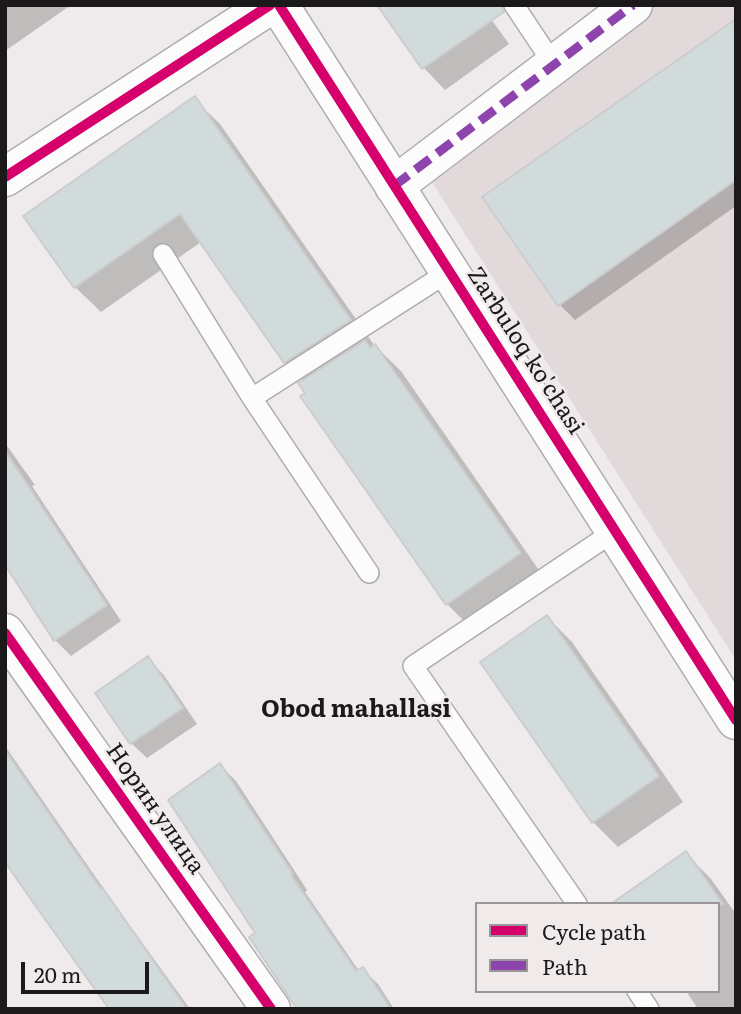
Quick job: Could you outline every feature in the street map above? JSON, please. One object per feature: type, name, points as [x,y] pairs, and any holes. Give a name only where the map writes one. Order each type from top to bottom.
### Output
[{"type":"street","points":[[5,177],[270,5]]},
{"type":"street","name":"Zarbuloq ko'chasi","points":[[279,5],[736,720]]},
{"type":"street","points":[[394,186],[633,5]]},
{"type":"street","name":"Норин улица","points":[[5,633],[271,1009]]},
{"type":"lane","points":[[513,5],[554,65]]},
{"type":"lane","points":[[163,254],[252,398],[369,573]]},
{"type":"lane","points":[[252,398],[450,271]]},
{"type":"lane","points":[[576,902],[413,666],[615,531]]},
{"type":"lane","points":[[638,993],[649,1009]]},
{"type":"shaded area","points":[[650,5],[736,5],[736,660],[430,179]]},
{"type":"building","points":[[377,5],[502,5],[504,12],[422,69]]},
{"type":"building","points":[[736,19],[736,180],[558,306],[482,197]]},
{"type":"building","points":[[195,96],[351,320],[284,363],[180,214],[74,288],[23,216]]},
{"type":"building","points":[[365,340],[370,348],[375,344],[521,553],[446,605],[300,396],[305,393],[298,383]]},
{"type":"building","points":[[5,451],[107,605],[54,641],[5,565]]},
{"type":"building","points":[[547,615],[659,776],[592,823],[480,662]]},
{"type":"building","points":[[148,656],[183,708],[130,744],[95,693]]},
{"type":"building","points":[[5,750],[187,1009],[109,1009],[30,898],[5,862]]},
{"type":"building","points":[[220,763],[356,971],[363,967],[391,1009],[297,1009],[249,937],[255,933],[168,800]]},
{"type":"building","points":[[686,851],[723,904],[720,902],[614,902]]},
{"type":"marked path","points":[[394,186],[633,5]]},
{"type":"cycle path","points":[[5,177],[270,5]]},
{"type":"cycle path","points":[[279,5],[736,720]]},
{"type":"cycle path","points":[[5,633],[271,1009]]},
{"type":"district","name":"Obod mahallasi","points":[[356,710]]}]
